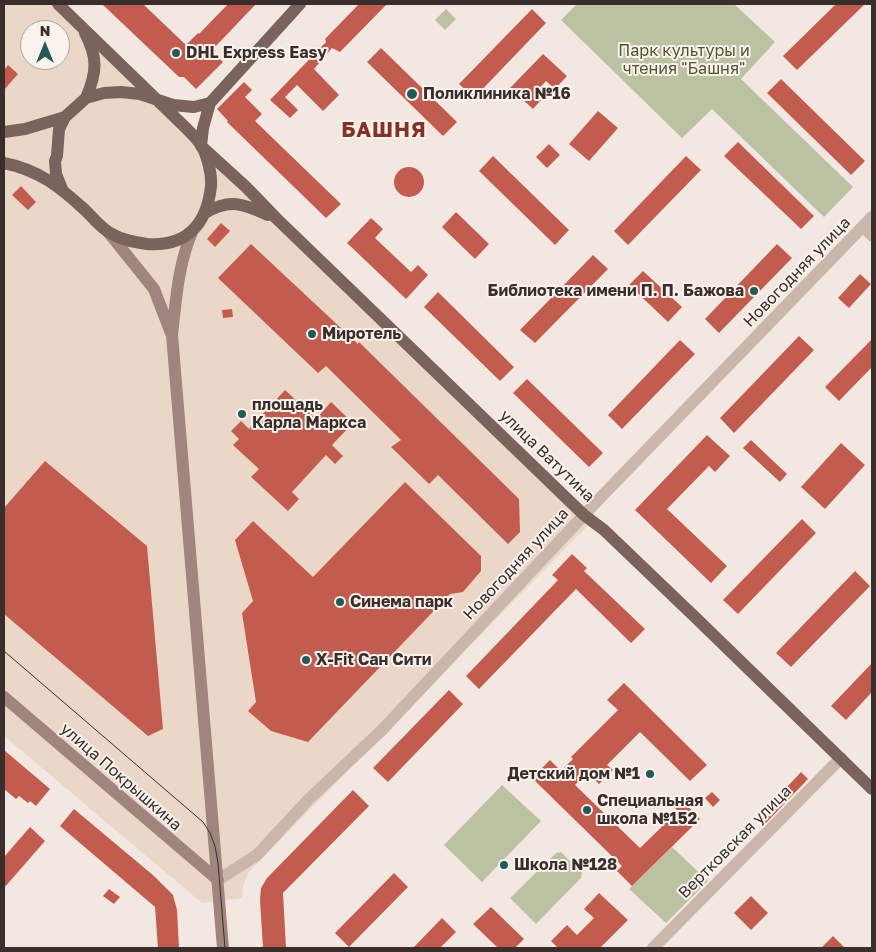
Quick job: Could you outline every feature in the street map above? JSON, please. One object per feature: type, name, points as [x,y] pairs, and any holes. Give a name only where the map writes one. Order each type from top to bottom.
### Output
[{"type":"main road","points":[[58,4],[81,24],[186,128],[201,146],[209,168],[211,182],[205,213],[192,232],[184,250],[178,277],[172,335],[223,948]]},
{"type":"main road","points":[[201,146],[203,128],[210,103],[300,4]]},
{"type":"main road","points":[[81,24],[93,51],[95,61],[95,71],[86,98]]},
{"type":"main road","points":[[62,189],[56,174],[55,161],[59,129],[65,117],[86,98],[104,93],[121,92],[140,94],[173,105],[194,107],[210,103]]},
{"type":"main road","points":[[4,132],[25,129],[65,117]]},
{"type":"main road","name":"улица Ватутина","points":[[201,146],[246,187],[584,515],[604,530],[692,614],[872,789]]},
{"type":"main road","points":[[4,163],[19,166],[62,189],[109,233],[154,289],[172,335]]},
{"type":"main road","points":[[205,213],[215,207],[239,204],[251,207],[277,219]]},
{"type":"main road","points":[[109,233],[131,242],[164,244],[174,242],[192,232]]},
{"type":"main road","name":"улица Покрышкина","points":[[4,697],[218,880]]},
{"type":"street","name":"Новогодняя улица","points":[[218,880],[257,855],[308,800],[382,730],[584,515],[872,217]]},
{"type":"street","points":[[863,227],[872,236]]},
{"type":"street","name":"Вертковская улица","points":[[653,948],[841,758]]},
{"type":"green space","name":"Парк культуры и чтения \"Башня\"","points":[[577,4],[734,4],[775,42],[741,79],[853,187],[824,217],[712,109],[682,138],[561,20]]},
{"type":"green space","points":[[446,9],[456,19],[445,30],[435,20]]},
{"type":"green space","points":[[502,785],[541,821],[482,882],[444,845]]},
{"type":"green space","points":[[672,847],[708,881],[666,923],[629,889]]},
{"type":"green space","points":[[561,852],[582,873],[581,878],[536,924],[510,898],[556,853]]},
{"type":"shaded area","name":"площадь Карла Маркса","points":[[4,4],[59,4],[592,521],[248,873],[243,886],[242,898],[202,903],[4,736]]},
{"type":"building","points":[[102,4],[143,4],[186,45],[228,4],[256,4],[214,48],[216,51],[214,53],[223,62],[196,89],[184,77],[179,77]]},
{"type":"building","points":[[359,4],[387,4],[340,52],[332,48],[314,69],[339,95],[323,111],[297,85],[285,97],[298,110],[290,118],[270,100],[326,42],[325,39]]},
{"type":"building","points":[[836,4],[865,4],[797,70],[783,56]]},
{"type":"building","points":[[532,9],[546,23],[474,98],[459,84]]},
{"type":"building","points":[[381,48],[457,122],[443,136],[367,62]]},
{"type":"building","points":[[543,54],[567,76],[555,89],[546,81],[534,94],[541,100],[533,109],[510,88]]},
{"type":"building","points":[[8,65],[18,74],[4,90],[4,70]]},
{"type":"building","points":[[781,79],[865,161],[851,175],[767,93]]},
{"type":"building","points":[[244,82],[252,90],[245,97],[262,114],[255,121],[341,204],[326,218],[227,122],[217,109]]},
{"type":"building","points":[[598,111],[618,128],[589,161],[569,144]]},
{"type":"building","points":[[738,142],[814,216],[801,229],[724,156]]},
{"type":"building","points":[[549,144],[560,155],[547,168],[536,157]]},
{"type":"building","points":[[493,156],[569,230],[555,245],[479,171]]},
{"type":"building","points":[[686,156],[701,170],[628,245],[614,231]]},
{"type":"building","name":"БАШНЯ","points":[[409,167],[415,168],[423,176],[423,188],[415,196],[409,197],[403,196],[395,188],[394,182],[395,176],[403,168]]},
{"type":"building","points":[[21,186],[36,202],[28,210],[12,195]]},
{"type":"building","points":[[456,212],[489,244],[475,259],[442,227]]},
{"type":"building","points":[[371,218],[383,229],[375,238],[411,272],[418,265],[428,275],[406,299],[347,243]]},
{"type":"building","points":[[221,223],[230,231],[215,247],[207,239]]},
{"type":"building","points":[[251,244],[358,344],[359,342],[519,499],[520,532],[508,544],[438,475],[429,484],[391,447],[401,440],[326,366],[318,373],[218,278]]},
{"type":"building","points":[[777,244],[792,258],[719,333],[705,319]]},
{"type":"building","points":[[593,255],[608,269],[535,343],[520,330]]},
{"type":"building","points":[[643,271],[682,307],[668,322],[629,285]]},
{"type":"building","points":[[860,274],[871,284],[849,308],[838,298]]},
{"type":"building","points":[[438,292],[514,367],[500,381],[424,307]]},
{"type":"building","points":[[232,309],[233,317],[223,318],[222,310]]},
{"type":"building","points":[[799,336],[814,350],[734,433],[720,418]]},
{"type":"building","points":[[872,339],[872,367],[839,401],[825,387]]},
{"type":"building","points":[[680,340],[695,354],[622,429],[608,415]]},
{"type":"building","points":[[527,379],[603,453],[589,467],[513,393]]},
{"type":"building","points":[[285,390],[316,419],[331,402],[353,423],[332,445],[343,456],[335,464],[326,455],[292,492],[299,499],[288,511],[251,477],[259,469],[233,445],[239,439],[231,431],[241,421],[249,429]]},
{"type":"building","points":[[707,435],[730,456],[715,472],[709,466],[667,509],[727,566],[711,583],[635,510]]},
{"type":"building","points":[[751,440],[787,474],[780,482],[743,448]]},
{"type":"building","points":[[841,443],[865,465],[825,509],[801,487]]},
{"type":"building","points":[[45,461],[147,546],[163,729],[148,736],[4,614],[4,508]]},
{"type":"building","points":[[405,482],[481,556],[481,571],[463,592],[450,594],[308,742],[271,731],[248,711],[256,702],[242,613],[253,601],[235,540],[253,521],[313,577]]},
{"type":"building","points":[[802,519],[816,533],[738,614],[723,600]]},
{"type":"building","points":[[572,554],[587,568],[584,571],[645,629],[631,643],[576,589],[479,689],[466,676],[558,580],[552,575]]},
{"type":"building","points":[[855,571],[870,586],[791,667],[776,653]]},
{"type":"building","points":[[872,663],[872,692],[846,720],[831,706]]},
{"type":"building","points":[[624,683],[707,765],[690,781],[640,732],[607,765],[613,770],[599,784],[587,772],[575,785],[640,848],[678,811],[674,807],[682,800],[700,819],[632,886],[617,871],[622,866],[532,778],[550,760],[561,771],[573,759],[571,757],[618,710],[607,700]]},
{"type":"building","points":[[449,690],[463,704],[388,782],[373,768]]},
{"type":"building","points":[[4,750],[50,789],[36,806],[19,796],[16,799],[4,789]]},
{"type":"building","points":[[801,772],[808,779],[764,825],[758,818]]},
{"type":"building","points":[[353,790],[369,806],[283,893],[286,948],[263,948],[261,888],[267,878]]},
{"type":"building","points":[[712,792],[720,800],[713,807],[705,798]]},
{"type":"building","points":[[74,809],[154,876],[173,895],[177,910],[179,948],[158,948],[155,907],[60,826]]},
{"type":"building","points":[[30,827],[45,841],[4,888],[4,857]]},
{"type":"building","points":[[394,873],[408,887],[349,947],[335,933]]},
{"type":"building","points":[[109,889],[120,897],[114,904],[103,896]]},
{"type":"building","points":[[599,893],[628,920],[600,948],[558,948],[551,941],[567,925],[577,935],[594,918],[584,909]]},
{"type":"building","points":[[751,896],[768,913],[751,930],[734,913]]},
{"type":"building","points":[[491,907],[524,939],[515,948],[498,948],[473,924]]},
{"type":"building","points":[[442,918],[456,932],[440,948],[413,948]]},
{"type":"building","points":[[833,936],[845,948],[821,948]]},
{"type":"tram line","points":[[4,651],[203,822],[215,846],[218,863],[225,948]]},
{"type":"place","name":"DHL Express Easy","points":[[176,53]]},
{"type":"place","name":"Поликлиника №16","points":[[412,94]]},
{"type":"place","name":"Библиотека имени П. П. Бажова","points":[[754,291]]},
{"type":"place","name":"Миротель","points":[[312,334]]},
{"type":"place","name":"площадь Карла Маркса","points":[[242,414]]},
{"type":"place","name":"Синема парк","points":[[340,602]]},
{"type":"place","name":"X-Fit Сан Сити","points":[[306,660]]},
{"type":"place","name":"Детский дом №1","points":[[650,774]]},
{"type":"place","name":"Специальная школа №152","points":[[587,810]]},
{"type":"place","name":"Школа №128","points":[[504,865]]},
{"type":"district","name":"БАШНЯ","points":[[384,130]]}]
